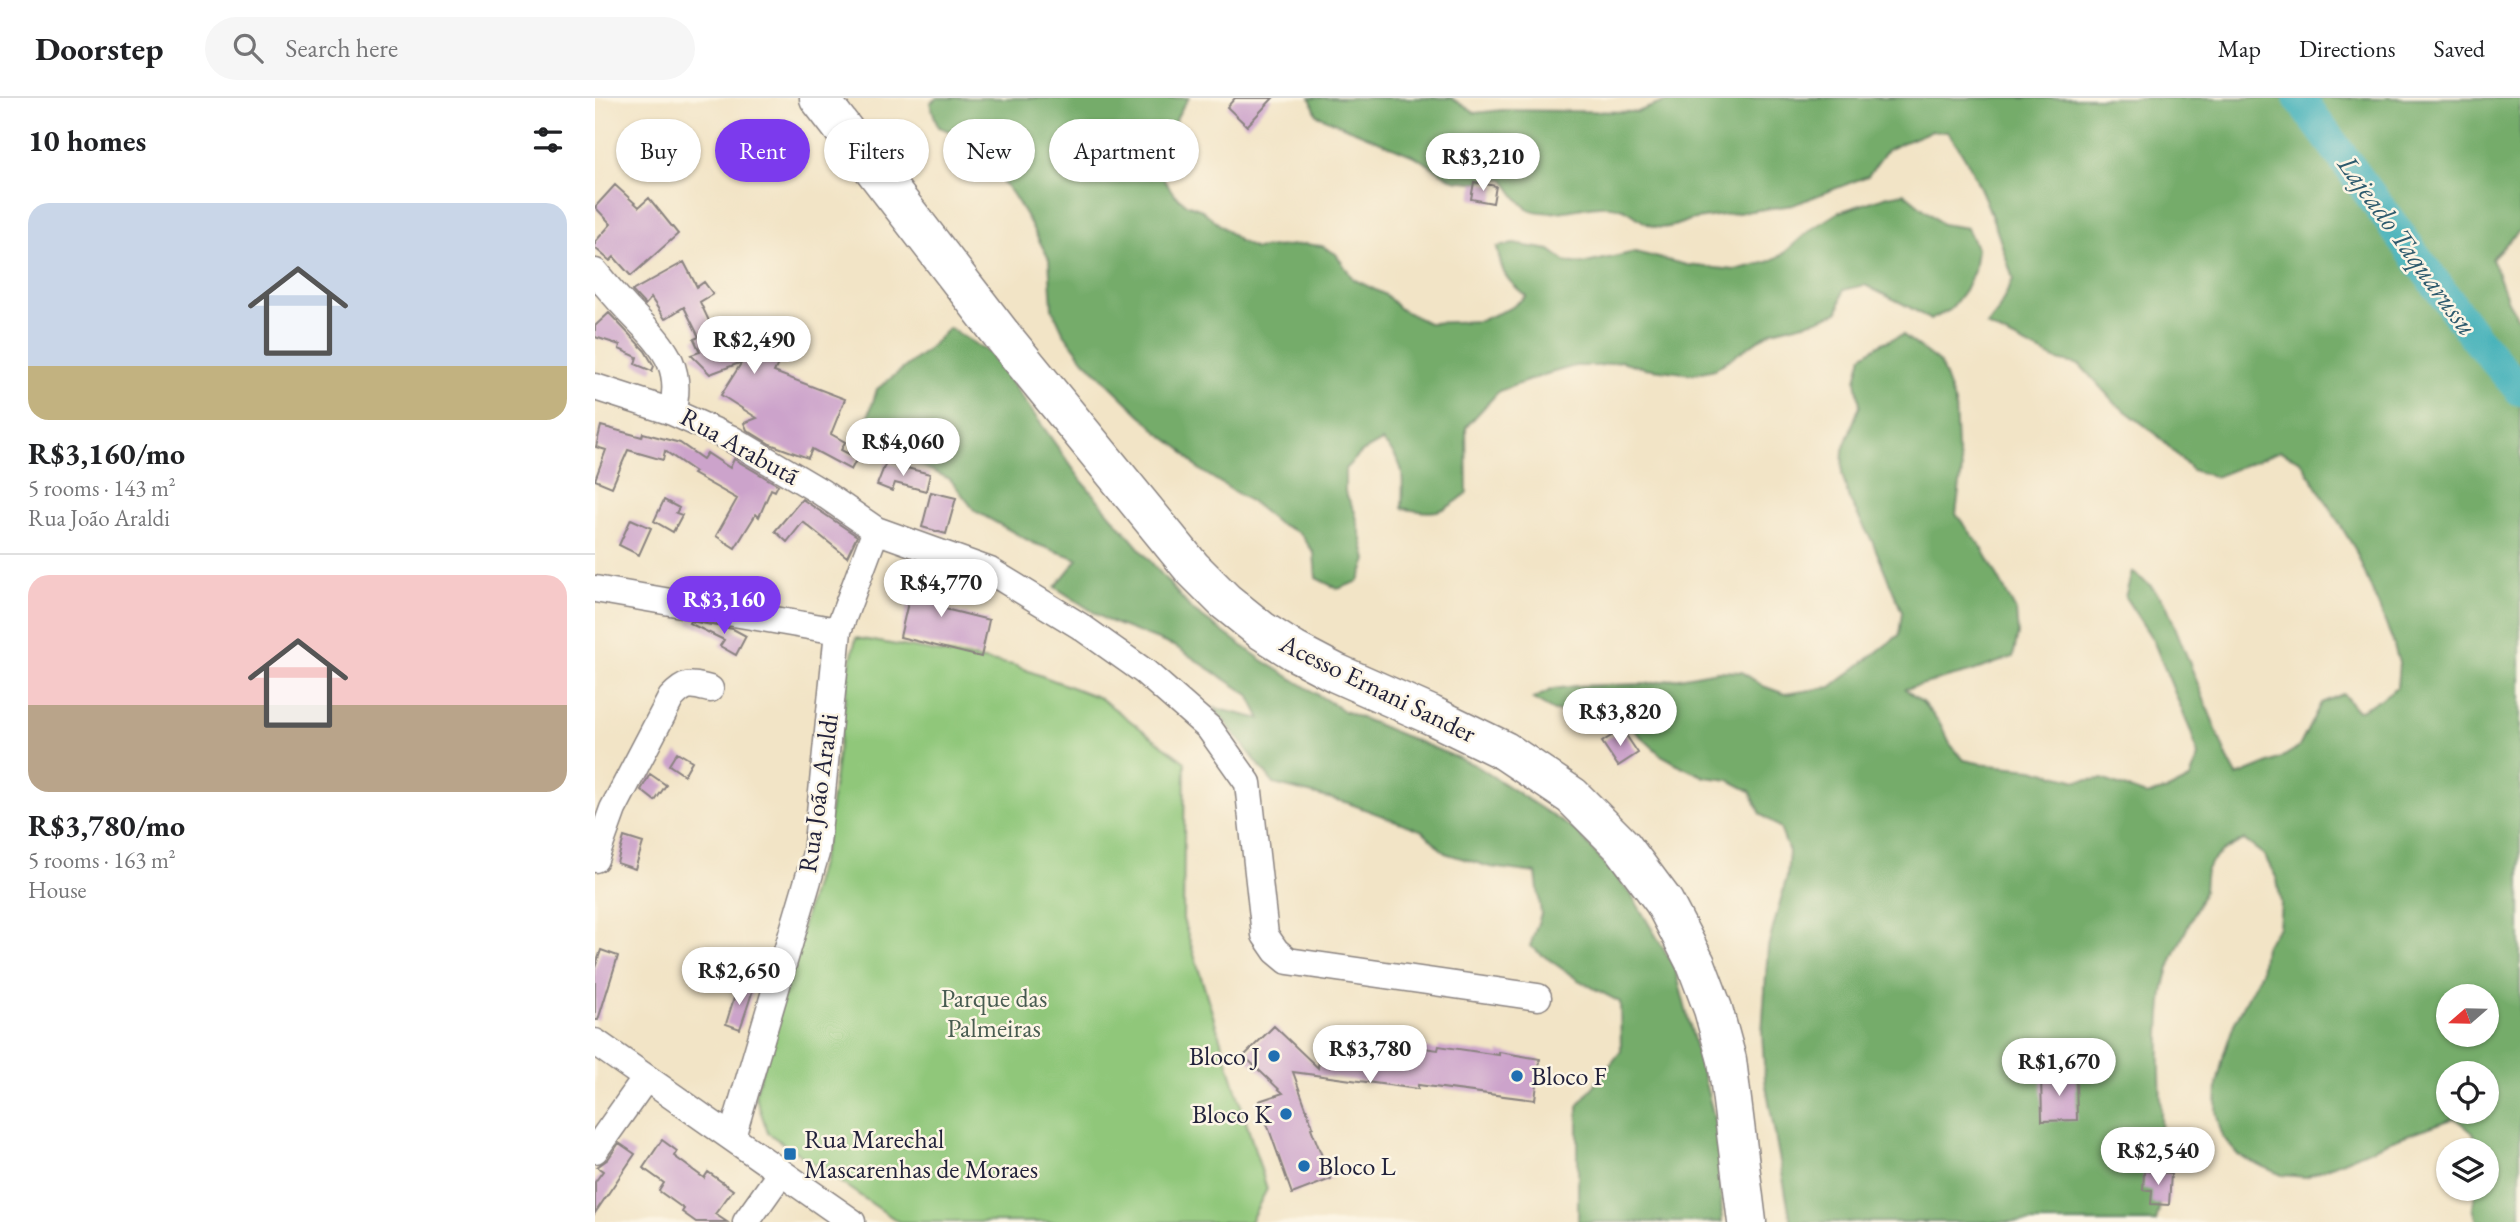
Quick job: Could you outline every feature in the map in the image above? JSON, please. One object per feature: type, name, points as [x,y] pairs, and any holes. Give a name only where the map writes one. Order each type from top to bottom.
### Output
[{"type":"highway","name":"Acesso Ernani Sander","points":[[819,98],[1001,334],[1192,568],[1225,601],[1294,652],[1505,751],[1572,796],[1623,847],[1664,902],[1696,964],[1713,1009],[1727,1060],[1747,1222]]},
{"type":"street","name":"Rua Arabutã","points":[[595,272],[657,338],[668,354],[677,393],[672,412],[730,438],[821,492],[876,530],[989,571],[1080,626],[1145,672],[1209,728],[1248,783],[1265,935],[1276,951],[1288,961],[1538,997]]},
{"type":"street","points":[[595,387],[672,412]]},
{"type":"street","name":"Rua João Araldi","points":[[732,1137],[816,853],[838,631],[876,530]]},
{"type":"street","points":[[595,589],[838,631]]},
{"type":"street","points":[[595,859],[613,809],[671,698],[681,687],[691,684],[710,689]]},
{"type":"street","points":[[595,1042],[852,1222]]},
{"type":"street","points":[[595,1150],[646,1078]]},
{"type":"street","points":[[746,1222],[780,1174]]},
{"type":"green space","points":[[937,98],[1189,98],[1176,119],[1049,119],[1049,182],[1165,182],[1186,204],[1202,210],[1239,241],[1255,249],[1305,244],[1322,246],[1336,254],[1353,279],[1386,295],[1400,309],[1428,323],[1479,321],[1511,308],[1526,296],[1506,275],[1497,247],[1514,244],[1550,250],[1566,262],[1582,264],[1635,252],[1687,265],[1735,270],[1768,262],[1782,255],[1809,231],[1839,212],[1904,193],[1942,224],[1967,228],[1977,249],[1974,271],[1965,290],[1950,310],[1930,320],[1865,285],[1843,290],[1838,312],[1772,331],[1715,369],[1692,374],[1645,368],[1621,361],[1598,366],[1575,366],[1499,391],[1466,427],[1467,493],[1444,509],[1422,512],[1402,508],[1403,479],[1400,464],[1382,441],[1362,452],[1345,469],[1345,492],[1355,512],[1367,560],[1359,581],[1338,589],[1316,578],[1314,553],[1300,533],[1277,523],[1254,504],[1197,468],[1181,449],[1159,433],[1084,360],[1063,332],[1052,308],[1049,259],[1025,214],[1002,182],[1035,182],[1035,119],[943,119],[943,129],[938,127],[930,103]]},
{"type":"green space","points":[[1310,98],[1451,98],[1475,113],[1502,110],[1637,112],[1675,98],[2520,98],[2520,230],[2492,258],[2508,301],[2520,321],[2520,1222],[2477,1222],[2474,1201],[2499,1201],[2499,1138],[2475,1138],[2462,1124],[2499,1124],[2499,1061],[2436,1061],[2438,1124],[2390,1141],[2306,1177],[2282,1175],[2238,1155],[2222,1136],[2216,1111],[2217,1085],[2224,1053],[2234,1024],[2261,972],[2264,946],[2279,927],[2281,903],[2277,879],[2264,855],[2244,840],[2218,855],[2207,869],[2203,894],[2172,959],[2165,982],[2160,1040],[2160,1201],[2156,1222],[1791,1222],[1765,1080],[1762,1033],[1768,947],[1787,876],[1789,852],[1780,828],[1761,814],[1750,791],[1729,780],[1705,777],[1661,755],[1626,723],[1602,716],[1554,711],[1533,699],[1553,689],[1647,684],[1717,671],[1742,672],[1763,686],[1785,694],[1831,687],[1899,635],[1902,612],[1873,543],[1849,499],[1842,474],[1843,450],[1860,405],[1856,380],[1862,356],[1882,343],[1903,335],[1940,363],[1955,404],[1957,447],[1962,469],[1956,514],[1983,549],[2016,611],[2018,634],[2013,657],[1970,672],[1905,689],[1923,703],[1940,723],[1950,744],[1964,760],[2033,769],[2077,781],[2102,779],[2146,795],[2168,790],[2190,779],[2198,756],[2191,732],[2153,640],[2125,597],[2132,572],[2151,586],[2166,604],[2237,776],[2279,759],[2299,747],[2321,703],[2343,694],[2358,711],[2397,687],[2399,663],[2392,639],[2355,549],[2301,461],[2280,451],[2215,477],[2192,470],[2156,434],[2115,403],[2080,365],[2057,360],[1987,326],[1997,313],[2013,279],[1978,184],[1948,132],[1931,131],[1887,150],[1868,176],[1793,205],[1689,220],[1661,228],[1652,226],[1620,208],[1608,206],[1556,212],[1536,211],[1527,208],[1517,198],[1503,178],[1474,182],[1454,180],[1416,157],[1317,115]]},
{"type":"green space","points":[[949,328],[990,353],[1082,481],[1191,609],[1262,660],[1344,711],[1475,765],[1576,831],[1631,894],[1675,968],[1719,1136],[1722,1222],[1578,1222],[1578,1106],[1621,1051],[1620,1002],[1578,980],[1530,946],[1541,914],[1536,873],[1490,867],[1445,853],[1423,831],[1348,803],[1274,784],[1214,708],[1261,719],[1249,695],[1176,647],[1106,620],[1055,587],[1078,559],[1033,543],[975,511],[950,479],[893,453],[866,424],[877,389],[926,351]]},
{"type":"green space","name":"Parque das Palmeiras","points":[[856,638],[1013,665],[1100,698],[1185,762],[1183,919],[1267,1189],[1250,1222],[899,1222],[768,1133],[755,1095],[826,842],[849,668]]},
{"type":"building","points":[[1235,98],[1273,98],[1247,126],[1227,107]]},
{"type":"building","points":[[1474,182],[1496,186],[1493,203],[1471,199]]},
{"type":"building","points":[[615,185],[639,207],[649,198],[678,234],[631,276],[614,257],[610,261],[595,248],[595,242],[611,224],[595,207]]},
{"type":"building","points":[[684,262],[697,287],[704,282],[713,294],[700,302],[717,338],[742,328],[750,348],[778,364],[774,372],[845,399],[831,434],[845,442],[841,450],[857,458],[851,470],[812,449],[808,458],[770,444],[747,430],[744,423],[757,418],[721,395],[742,362],[710,374],[691,355],[700,352],[694,339],[699,337],[684,307],[665,319],[651,298],[645,305],[632,291]]},
{"type":"building","points":[[609,313],[645,351],[654,366],[652,371],[635,364],[637,357],[619,349],[620,345],[595,337],[595,326]]},
{"type":"building","points":[[601,426],[642,437],[643,433],[680,443],[703,459],[707,453],[730,468],[734,459],[778,485],[775,491],[771,489],[759,517],[756,514],[735,548],[716,536],[737,499],[693,474],[695,472],[665,451],[663,460],[628,450],[612,487],[595,480],[606,450],[596,447]]},
{"type":"building","points":[[886,462],[907,470],[930,474],[926,491],[895,483],[892,491],[877,485]]},
{"type":"building","points":[[931,492],[956,498],[946,534],[922,527]]},
{"type":"building","points":[[802,499],[857,536],[847,557],[803,522],[787,542],[775,531]]},
{"type":"building","points":[[664,500],[679,508],[676,513],[682,515],[673,532],[654,521]]},
{"type":"building","points":[[631,519],[651,528],[639,555],[619,545]]},
{"type":"building","points":[[915,572],[945,579],[944,583],[950,584],[945,609],[989,620],[981,657],[900,637]]},
{"type":"building","points":[[690,621],[733,629],[746,636],[736,655],[720,646],[724,640],[689,623]]},
{"type":"building","points":[[1622,729],[1638,753],[1618,766],[1602,742]]},
{"type":"building","points":[[677,752],[692,761],[684,775],[669,765]]},
{"type":"building","points":[[650,774],[666,785],[655,801],[641,790]]},
{"type":"building","points":[[624,837],[643,843],[635,869],[617,863]]},
{"type":"building","points":[[601,950],[618,956],[598,1020],[595,1020],[595,968]]},
{"type":"building","points":[[738,985],[753,990],[740,1029],[726,1024]]},
{"type":"building","points":[[1274,1026],[1318,1068],[1322,1034],[1438,1050],[1439,1046],[1540,1059],[1535,1100],[1418,1085],[1418,1089],[1293,1072],[1331,1179],[1292,1194],[1259,1101],[1283,1093],[1244,1056]]},
{"type":"building","points":[[2076,1074],[2077,1120],[2042,1121],[2041,1075]]},
{"type":"building","points":[[662,1140],[677,1151],[674,1156],[704,1178],[708,1172],[733,1190],[715,1214],[727,1222],[696,1222],[682,1212],[684,1209],[659,1191],[664,1183],[643,1168]]},
{"type":"building","points":[[619,1143],[635,1154],[595,1213],[595,1182],[603,1171],[597,1167],[608,1159]]},
{"type":"building","points":[[2144,1171],[2171,1173],[2169,1205],[2151,1204],[2152,1190],[2143,1190]]},
{"type":"waterway","name":"Lajeado Taquarussu","points":[[2299,98],[2475,337],[2520,390]]},
{"type":"place","name":"Bloco J","points":[[1274,1056]]},
{"type":"place","name":"Bloco F","points":[[1517,1076]]},
{"type":"place","name":"Bloco K","points":[[1286,1114]]},
{"type":"place","name":"Rua Marechal Mascarenhas de Moraes","points":[[790,1154]]},
{"type":"place","name":"Bloco L","points":[[1304,1166]]}]
